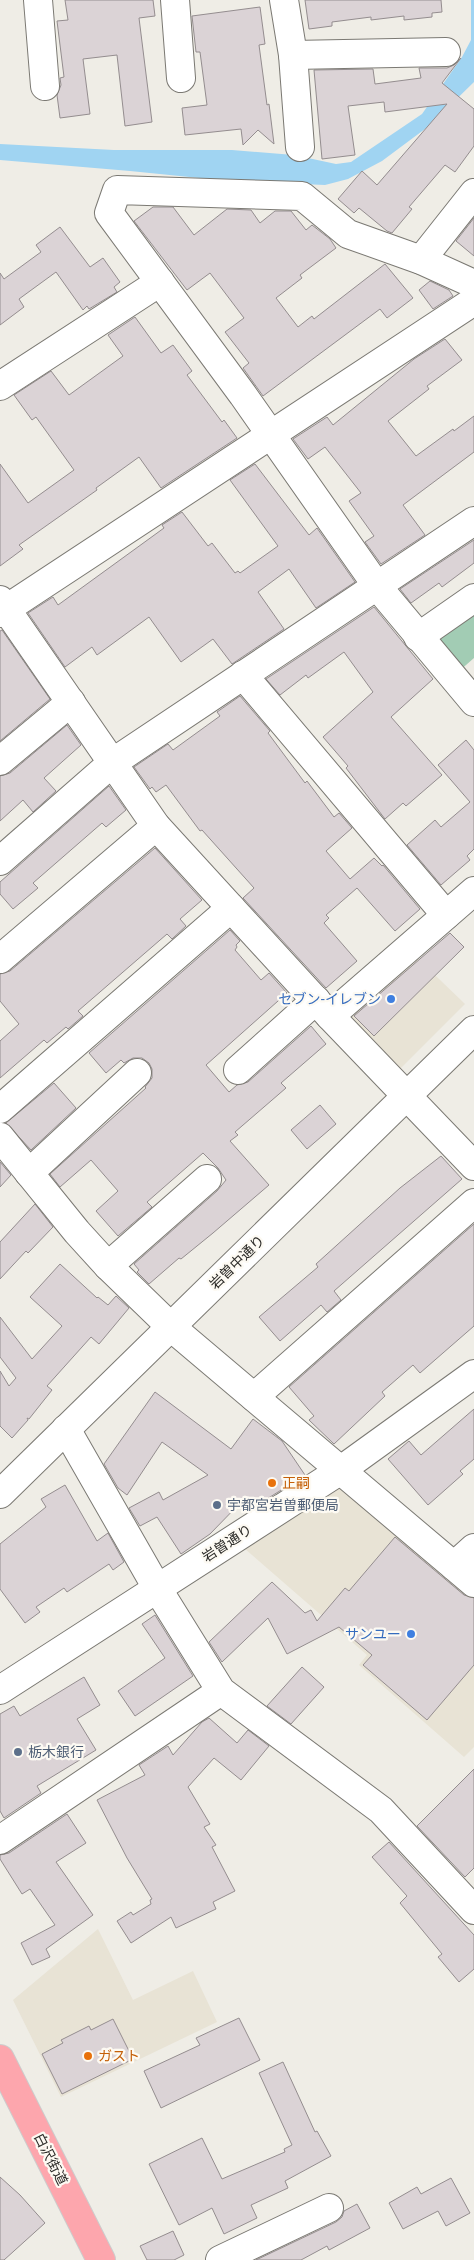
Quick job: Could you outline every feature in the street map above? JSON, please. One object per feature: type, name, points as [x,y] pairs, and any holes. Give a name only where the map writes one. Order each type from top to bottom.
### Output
[{"type":"main road","name":"白沢街道","points":[[0,2059],[101,2260]]},
{"type":"street","points":[[38,0],[46,86]]},
{"type":"street","points":[[175,0],[181,78]]},
{"type":"street","points":[[284,0],[293,55],[300,146]]},
{"type":"street","points":[[293,55],[446,52]]},
{"type":"street","points":[[474,284],[420,260],[348,234],[302,196],[117,190],[109,213],[272,436],[377,586],[474,702]]},
{"type":"street","points":[[420,260],[474,193]]},
{"type":"street","points":[[0,386],[160,282]]},
{"type":"street","points":[[473,1163],[323,1008],[156,826],[71,702],[2,607],[272,436],[474,301]]},
{"type":"street","points":[[0,861],[112,763],[474,521]]},
{"type":"street","points":[[418,637],[474,598]]},
{"type":"street","points":[[243,675],[446,916]]},
{"type":"street","points":[[0,760],[71,702]]},
{"type":"street","points":[[0,959],[156,826]]},
{"type":"street","points":[[238,1070],[446,916],[474,891]]},
{"type":"street","points":[[0,1109],[231,908]]},
{"type":"street","name":"岩曽中通り","points":[[0,1494],[474,1030]]},
{"type":"street","points":[[29,1173],[137,1073]]},
{"type":"street","points":[[0,1137],[77,1232],[108,1266],[171,1327],[464,1575],[474,1548]]},
{"type":"street","points":[[108,1266],[207,1179]]},
{"type":"street","points":[[254,1398],[474,1203]]},
{"type":"street","name":"岩曽通り","points":[[0,1690],[341,1470],[474,1374]]},
{"type":"street","points":[[66,1429],[157,1588],[221,1692],[382,1810],[472,1904]]},
{"type":"street","points":[[0,1840],[221,1692]]},
{"type":"street","points":[[220,2260],[329,2208]]},
{"type":"shaded area","points":[[412,953],[465,1004],[395,1074],[343,1013]]},
{"type":"shaded area","points":[[343,1481],[474,1592],[474,1747],[464,1757],[359,1665],[367,1655],[244,1548]]},
{"type":"shaded area","points":[[98,1929],[133,2000],[193,1971],[217,2022],[61,2097],[13,2000]]},
{"type":"green space","points":[[474,610],[474,658],[458,672],[443,649],[441,636],[445,630]]},
{"type":"water","points":[[471,0],[474,0],[474,82],[429,126],[382,161],[348,179],[325,185],[229,181],[0,160],[0,144],[114,150],[232,150],[294,155],[336,164],[351,162],[422,114],[462,57],[471,40]]},
{"type":"building","points":[[65,0],[153,0],[155,16],[139,18],[152,122],[125,126],[117,55],[83,59],[90,114],[60,118],[57,95],[61,85],[60,78],[64,77],[57,21],[68,20]]},
{"type":"building","points":[[305,0],[441,0],[442,12],[432,13],[432,17],[404,20],[404,16],[371,20],[371,17],[332,22],[332,26],[309,29]]},
{"type":"building","points":[[260,7],[265,44],[259,45],[274,144],[258,130],[243,145],[241,129],[185,135],[182,108],[207,105],[200,52],[196,52],[192,16]]},
{"type":"building","points":[[461,58],[442,83],[474,109],[474,146],[455,172],[445,165],[409,207],[412,209],[392,233],[359,208],[354,213],[338,199],[362,171],[377,185],[447,104],[385,112],[384,102],[348,106],[355,155],[322,159],[314,70],[373,69],[375,84],[421,78],[419,68],[447,68],[454,65]]},
{"type":"building","points":[[153,207],[173,207],[194,235],[227,209],[251,210],[260,223],[275,211],[291,211],[306,230],[312,225],[330,239],[336,248],[300,275],[302,278],[276,298],[298,327],[312,316],[314,319],[385,264],[413,298],[387,318],[380,309],[263,396],[243,368],[249,363],[225,332],[244,318],[210,273],[187,290],[134,221]]},
{"type":"building","points":[[474,218],[474,256],[456,241]]},
{"type":"building","points":[[60,227],[90,267],[103,258],[120,282],[114,287],[117,292],[89,309],[87,306],[83,310],[56,272],[19,299],[24,307],[0,325],[0,273],[4,279],[41,252],[36,245]]},
{"type":"building","points":[[430,281],[449,290],[453,296],[433,309],[419,290]]},
{"type":"building","points":[[135,317],[161,353],[173,345],[192,371],[187,375],[222,422],[224,420],[237,438],[161,488],[139,457],[96,488],[97,490],[19,545],[23,549],[0,566],[0,464],[28,503],[74,470],[36,417],[32,420],[14,395],[51,371],[69,395],[123,356],[108,335]]},
{"type":"building","points":[[445,339],[462,360],[427,386],[429,389],[388,421],[416,456],[474,416],[474,452],[403,505],[425,535],[381,564],[365,542],[374,536],[349,501],[361,493],[325,447],[308,459],[293,439],[327,417],[333,425],[414,359]]},
{"type":"building","points":[[255,464],[309,535],[317,528],[355,582],[316,608],[289,569],[258,592],[284,629],[232,664],[213,639],[181,662],[149,617],[97,655],[92,647],[65,667],[28,613],[53,597],[58,605],[164,528],[162,525],[182,512],[208,546],[212,543],[235,573],[238,571],[240,573],[278,546],[230,480]]},
{"type":"building","points":[[474,540],[474,563],[442,587],[439,583],[411,603],[400,589]]},
{"type":"building","points":[[374,607],[433,679],[391,717],[442,775],[406,806],[403,803],[385,819],[346,768],[348,766],[323,737],[373,692],[344,652],[308,678],[306,675],[280,695],[266,679]]},
{"type":"building","points":[[2,630],[50,699],[0,741],[0,631]]},
{"type":"building","points":[[240,696],[270,731],[268,733],[305,783],[307,781],[334,817],[339,813],[352,828],[326,851],[350,879],[374,858],[383,865],[420,909],[395,931],[357,888],[326,915],[329,918],[324,923],[357,961],[326,988],[243,898],[254,888],[202,830],[200,831],[166,785],[156,792],[152,787],[150,789],[134,767],[168,744],[173,750],[220,716],[217,712]]},
{"type":"building","points":[[67,725],[81,745],[44,778],[56,791],[33,812],[23,800],[0,821],[0,776],[10,773]]},
{"type":"building","points":[[466,740],[474,750],[474,849],[467,856],[470,860],[441,885],[407,845],[435,820],[441,827],[470,802],[438,765]]},
{"type":"building","points":[[109,786],[126,810],[106,827],[102,823],[33,883],[38,888],[13,909],[0,894],[0,882]]},
{"type":"building","points":[[155,848],[202,900],[180,919],[186,926],[172,939],[167,934],[78,1011],[83,1016],[68,1029],[66,1027],[47,1043],[44,1040],[0,1078],[0,1041],[19,1024],[0,1001],[0,974],[10,971]]},
{"type":"building","points":[[230,930],[240,941],[236,945],[235,950],[261,980],[269,973],[287,993],[206,1065],[229,1092],[237,1085],[248,1082],[311,1026],[326,1044],[281,1083],[286,1088],[235,1132],[238,1135],[230,1141],[269,1185],[149,1284],[137,1272],[139,1270],[134,1264],[217,1191],[226,1180],[218,1168],[203,1153],[147,1202],[152,1207],[118,1236],[96,1211],[118,1191],[91,1160],[60,1187],[50,1174],[146,1088],[152,1078],[152,1069],[149,1063],[142,1058],[133,1058],[124,1063],[121,1060],[106,1073],[89,1053]]},
{"type":"building","name":"セブン-イレブン","points":[[450,933],[464,947],[374,1036],[354,1016]]},
{"type":"building","points":[[54,1083],[76,1108],[31,1150],[6,1123]]},
{"type":"building","points":[[320,1105],[336,1124],[307,1149],[291,1130]]},
{"type":"building","points":[[441,1156],[462,1179],[334,1291],[341,1300],[327,1312],[321,1305],[280,1341],[259,1317],[318,1267],[316,1264],[400,1188]]},
{"type":"building","points":[[0,1162],[11,1175],[0,1187]]},
{"type":"building","points":[[35,1204],[53,1227],[28,1253],[26,1251],[0,1279],[0,1242]]},
{"type":"building","points":[[474,1224],[474,1326],[420,1373],[413,1365],[382,1392],[385,1396],[334,1444],[309,1420],[314,1416],[289,1387]]},
{"type":"building","points":[[60,1264],[97,1298],[108,1305],[116,1296],[129,1308],[99,1344],[91,1337],[47,1386],[52,1390],[12,1438],[0,1426],[0,1371],[9,1386],[16,1378],[0,1357],[0,1317],[32,1359],[62,1326],[30,1297]]},
{"type":"building","points":[[155,1392],[231,1449],[253,1419],[282,1441],[305,1475],[251,1509],[244,1499],[210,1534],[181,1554],[157,1517],[140,1526],[129,1508],[159,1492],[163,1500],[208,1475],[162,1442],[127,1495],[118,1488],[104,1464]]},
{"type":"building","points":[[474,1409],[474,1459],[460,1471],[463,1474],[428,1505],[388,1459],[409,1441],[421,1455]]},
{"type":"building","points":[[65,1485],[97,1541],[108,1533],[124,1562],[113,1570],[109,1564],[67,1592],[64,1588],[36,1607],[40,1612],[25,1623],[0,1589],[0,1544],[46,1507],[41,1499]]},
{"type":"building","name":"サンユー","points":[[395,1537],[464,1595],[474,1598],[474,1665],[427,1720],[363,1665],[372,1655],[339,1627],[287,1654],[268,1618],[222,1662],[209,1642],[272,1582],[305,1613],[311,1610],[317,1621],[345,1588],[349,1591]]},
{"type":"building","points":[[155,1615],[193,1676],[135,1716],[118,1691],[165,1658],[142,1624]]},
{"type":"building","points":[[302,1667],[324,1687],[291,1724],[267,1706]]},
{"type":"building","points":[[84,1677],[100,1705],[77,1719],[96,1750],[37,1786],[41,1793],[4,1818],[0,1811],[0,1714],[14,1706],[20,1716]]},
{"type":"building","points":[[209,1718],[237,1743],[248,1730],[269,1746],[241,1780],[214,1758],[188,1787],[210,1824],[204,1827],[216,1845],[212,1847],[235,1891],[213,1902],[216,1909],[176,1928],[171,1917],[131,1943],[117,1921],[131,1912],[133,1915],[151,1904],[150,1900],[152,1899],[127,1858],[97,1800],[145,1775],[139,1765],[168,1746],[173,1755],[202,1722]]},
{"type":"building","points":[[474,1769],[474,1868],[465,1877],[417,1826]]},
{"type":"building","points":[[67,1814],[86,1843],[56,1862],[93,1915],[46,1949],[50,1957],[32,1965],[21,1943],[55,1925],[30,1889],[22,1894],[0,1859],[0,1855],[9,1853]]},
{"type":"building","points":[[389,1842],[474,1935],[474,1969],[459,1982],[438,1957],[442,1954],[400,1903],[407,1896],[372,1857]]},
{"type":"building","points":[[239,2018],[260,2060],[161,2108],[144,2071],[200,2045],[196,2038]]},
{"type":"building","name":"ガスト","points":[[113,2019],[133,2059],[62,2094],[42,2054],[63,2043],[61,2040],[89,2026],[91,2030]]},
{"type":"building","points":[[283,2062],[315,2132],[317,2131],[331,2156],[285,2181],[288,2188],[251,2205],[257,2218],[224,2234],[212,2208],[179,2225],[149,2164],[202,2138],[222,2179],[285,2152],[284,2149],[292,2145],[259,2073]]},
{"type":"building","points":[[0,2177],[20,2195],[45,2223],[4,2260],[0,2260]]},
{"type":"building","points":[[451,2178],[470,2213],[446,2226],[438,2211],[403,2229],[389,2203],[417,2187],[421,2194]]},
{"type":"building","points":[[357,2204],[370,2228],[329,2250],[327,2246],[301,2260],[256,2260],[336,2222],[342,2217],[344,2211]]},
{"type":"building","points":[[173,2231],[184,2255],[174,2260],[147,2260],[140,2246]]},
{"type":"place","name":"セブン-イレブン","points":[[391,999]]},
{"type":"place","name":"正嗣","points":[[272,1483]]},
{"type":"place","name":"宇都宮岩曽郵便局","points":[[217,1505]]},
{"type":"place","name":"サンユー","points":[[411,1634]]},
{"type":"place","name":"栃木銀行","points":[[18,1752]]},
{"type":"place","name":"ガスト","points":[[88,2056]]}]
